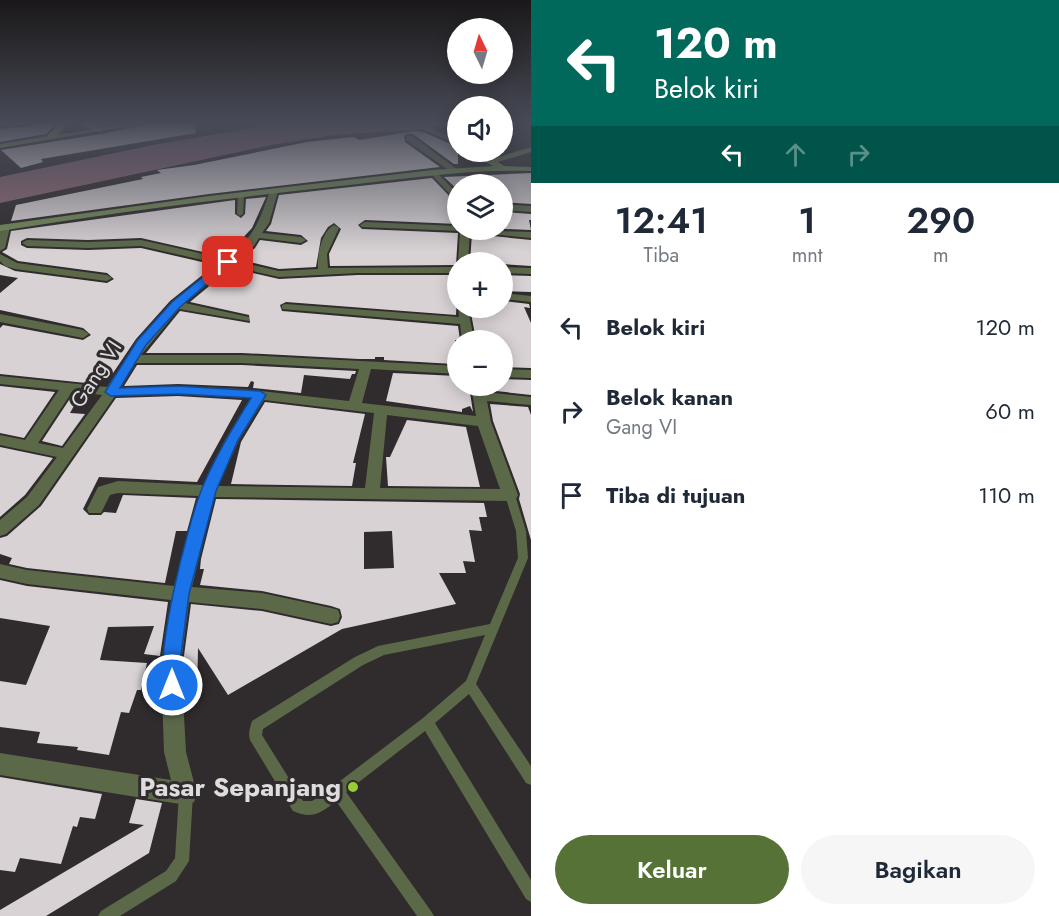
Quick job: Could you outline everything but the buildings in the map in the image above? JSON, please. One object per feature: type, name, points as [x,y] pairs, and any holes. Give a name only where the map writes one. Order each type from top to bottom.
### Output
[{"type":"main road","points":[[2,227],[116,209],[435,173],[501,167],[531,169]]},
{"type":"street","points":[[448,167],[454,171]]},
{"type":"street","points":[[435,173],[447,187]]},
{"type":"street","name":"Gang VI","points":[[0,530],[33,501],[111,392],[141,344],[176,305],[250,244],[264,223],[274,191]]},
{"type":"street","points":[[513,208],[531,209]]},
{"type":"street","points":[[365,225],[447,229]]},
{"type":"street","points":[[0,248],[2,227]]},
{"type":"street","points":[[323,272],[322,254],[334,228]]},
{"type":"street","points":[[513,233],[531,235]]},
{"type":"street","points":[[256,235],[302,240]]},
{"type":"street","points":[[27,243],[88,245],[141,243],[279,274],[447,270]]},
{"type":"street","points":[[0,257],[15,266],[107,278]]},
{"type":"street","points":[[513,270],[531,271]]},
{"type":"street","points":[[513,297],[531,299]]},
{"type":"street","points":[[176,305],[245,319]]},
{"type":"street","points":[[286,307],[464,321]]},
{"type":"street","points":[[0,318],[83,334]]},
{"type":"street","points":[[464,318],[466,330]]},
{"type":"street","points":[[131,359],[242,358],[447,370]]},
{"type":"street","points":[[354,407],[366,366]]},
{"type":"street","points":[[513,373],[531,374]]},
{"type":"street","points":[[0,380],[111,392],[178,390],[260,395],[484,422]]},
{"type":"street","points":[[29,446],[68,387]]},
{"type":"street","points":[[0,764],[186,794],[175,752],[171,663],[181,594],[208,491],[232,440],[260,395]]},
{"type":"street","points":[[95,509],[104,491],[112,488],[510,495],[484,422],[479,396]]},
{"type":"street","points":[[504,396],[531,401]]},
{"type":"street","points":[[372,493],[381,410]]},
{"type":"street","points":[[0,440],[68,454]]},
{"type":"street","points":[[0,571],[27,577],[262,601],[331,616]]},
{"type":"lane","points":[[240,195],[240,214]]},
{"type":"lane","points":[[495,628],[382,650],[359,661],[256,725],[255,736],[298,806],[309,810],[337,791],[470,686],[495,628],[520,566],[524,551],[521,531],[510,495]]},
{"type":"lane","points":[[470,686],[531,778]]},
{"type":"lane","points":[[427,722],[531,894]]},
{"type":"lane","points":[[337,791],[426,916]]},
{"type":"lane","points":[[106,916],[178,870],[182,861],[186,794]]},
{"type":"shaded area","points":[[49,167],[169,167],[0,203],[0,177]]},
{"type":"place","name":"Pasar Sepanjang","points":[[353,787]]},
{"type":"route","points":[[172,685],[171,663],[181,594],[208,491],[232,440],[260,395],[178,390],[111,392],[141,344],[176,305],[228,262]]}]
